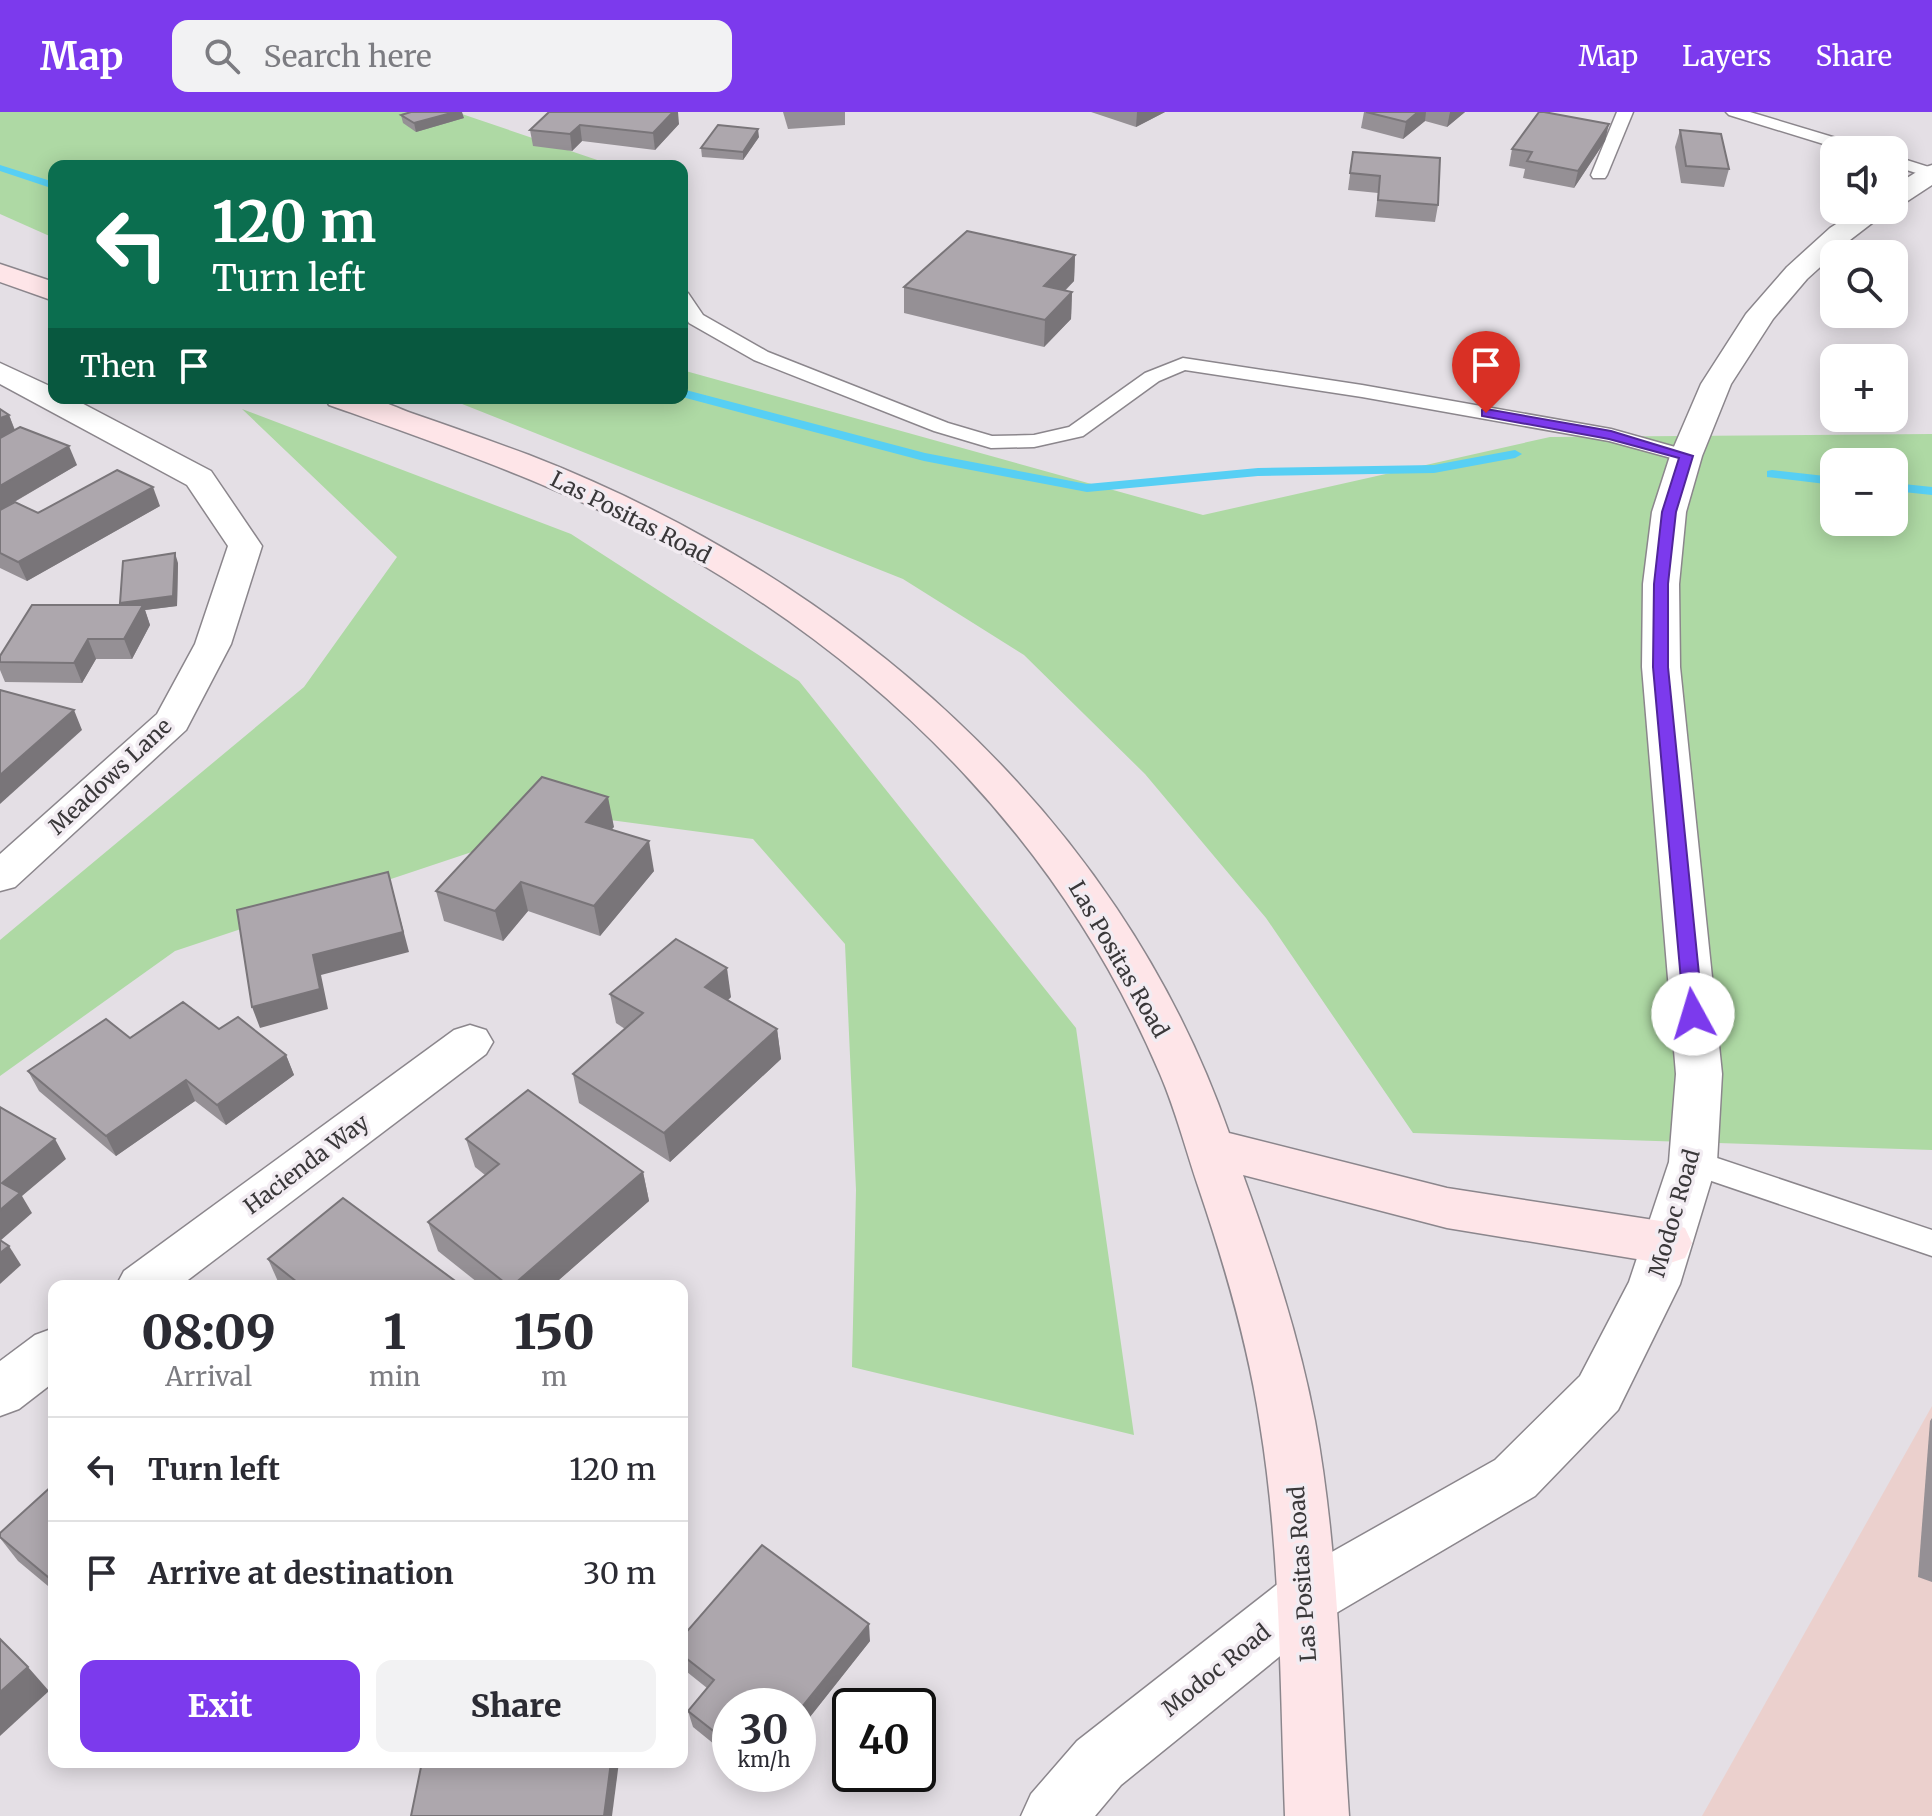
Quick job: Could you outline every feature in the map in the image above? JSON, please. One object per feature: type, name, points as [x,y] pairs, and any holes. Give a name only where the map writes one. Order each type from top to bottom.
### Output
[{"type":"main road","points":[[0,272],[48,290]]},
{"type":"main road","name":"Las Positas Road","points":[[356,404],[516,462],[666,530],[800,611],[851,645],[924,705],[993,775],[1070,872],[1135,978],[1182,1072],[1236,1222],[1265,1323],[1293,1456],[1305,1599],[1317,1816]]},
{"type":"main road","points":[[1209,1147],[1447,1208],[1667,1243]]},
{"type":"street","points":[[1908,189],[1932,173]]},
{"type":"street","name":"Modoc Road","points":[[1053,1816],[1099,1763],[1305,1599],[1515,1478],[1599,1393],[1654,1284],[1693,1162],[1699,1074],[1661,667],[1661,584],[1669,512],[1686,456],[1716,384],[1761,314],[1797,273],[1855,224]]},
{"type":"street","name":"Meadows Lane","points":[[0,372],[48,398]]},
{"type":"street","name":"Meadows Lane","points":[[0,877],[172,721],[213,644],[245,546],[199,478],[60,404]]},
{"type":"street","name":"Hacienda Way","points":[[150,1280],[470,1042]]},
{"type":"street","points":[[0,1392],[48,1356]]},
{"type":"lane","points":[[1599,175],[1625,112]]},
{"type":"lane","points":[[1734,112],[1820,138]]},
{"type":"lane","points":[[1908,165],[1932,173]]},
{"type":"lane","points":[[688,306],[696,319],[761,356],[941,427],[991,442],[1034,441],[1076,432],[1152,377],[1183,364],[1362,391],[1611,435],[1686,456]]},
{"type":"lane","points":[[1693,1162],[1932,1243]]},
{"type":"shaded area","points":[[1932,1406],[1932,1816],[1702,1816]]},
{"type":"green space","points":[[0,112],[456,112],[597,160],[48,160],[48,235],[0,214]]},
{"type":"green space","points":[[688,372],[1203,515],[1550,437],[1932,434],[1932,1150],[1413,1133],[1266,918],[1145,774],[1024,655],[903,579],[462,404],[688,404]]},
{"type":"green space","points":[[242,409],[571,534],[799,681],[1076,1028],[1134,1435],[852,1367],[856,1190],[845,944],[753,839],[580,816],[175,951],[0,1076],[0,940],[304,687],[397,557]]},
{"type":"building","points":[[411,112],[455,112],[414,123],[401,115]]},
{"type":"building","points":[[549,112],[673,112],[653,133],[580,125],[570,134],[530,130]]},
{"type":"building","points":[[1366,112],[1418,112],[1406,122]]},
{"type":"building","points":[[1539,112],[1609,124],[1578,171],[1527,161],[1532,152],[1512,149]]},
{"type":"building","points":[[718,125],[758,129],[743,152],[701,148]]},
{"type":"building","points":[[1680,130],[1721,134],[1729,169],[1686,166]]},
{"type":"building","points":[[1353,152],[1440,158],[1438,205],[1378,200],[1380,176],[1350,173]]},
{"type":"building","points":[[967,231],[1075,255],[1044,286],[1072,292],[1045,320],[904,287]]},
{"type":"building","points":[[0,409],[9,415],[0,418]]},
{"type":"building","points":[[20,427],[69,446],[0,486],[0,438]]},
{"type":"building","points":[[117,470],[153,487],[18,562],[0,553],[0,510],[15,502],[38,513]]},
{"type":"building","points":[[175,553],[173,596],[120,603],[123,561]]},
{"type":"building","points":[[32,605],[143,605],[124,639],[88,639],[74,663],[0,662],[0,656]]},
{"type":"building","points":[[0,690],[74,710],[0,775]]},
{"type":"building","points":[[542,777],[608,797],[586,822],[649,841],[594,906],[521,882],[495,911],[436,891]]},
{"type":"building","points":[[388,872],[403,932],[313,955],[320,989],[252,1007],[237,910]]},
{"type":"building","points":[[676,939],[727,968],[705,987],[777,1029],[664,1133],[573,1074],[643,1013],[610,994]]},
{"type":"building","points":[[183,1002],[219,1029],[238,1017],[286,1055],[217,1105],[186,1080],[106,1136],[28,1071],[106,1019],[130,1038]]},
{"type":"building","points":[[528,1090],[643,1172],[519,1280],[501,1280],[428,1222],[499,1164],[466,1139]]},
{"type":"building","points":[[0,1107],[55,1139],[2,1183],[20,1193],[0,1210]]},
{"type":"building","points":[[343,1198],[454,1280],[294,1280],[268,1259]]},
{"type":"building","points":[[0,1240],[9,1246],[0,1253]]},
{"type":"building","points":[[48,1489],[48,1577],[0,1537],[0,1533]]},
{"type":"building","points":[[762,1545],[869,1624],[816,1690],[712,1688],[712,1730],[688,1711],[714,1680],[688,1660],[688,1630]]},
{"type":"building","points":[[0,1639],[28,1667],[0,1692]]},
{"type":"building","points":[[421,1768],[610,1768],[604,1816],[411,1816]]},
{"type":"waterway","points":[[0,168],[48,184]]},
{"type":"waterway","points":[[688,395],[924,457],[1087,488],[1258,472],[1434,469],[1515,454]]},
{"type":"waterway","points":[[1772,474],[1820,479]]},
{"type":"waterway","points":[[1908,488],[1932,491]]},
{"type":"route","points":[[1486,413],[1611,435],[1686,456],[1669,512],[1661,584],[1661,667],[1693,1014]]}]
